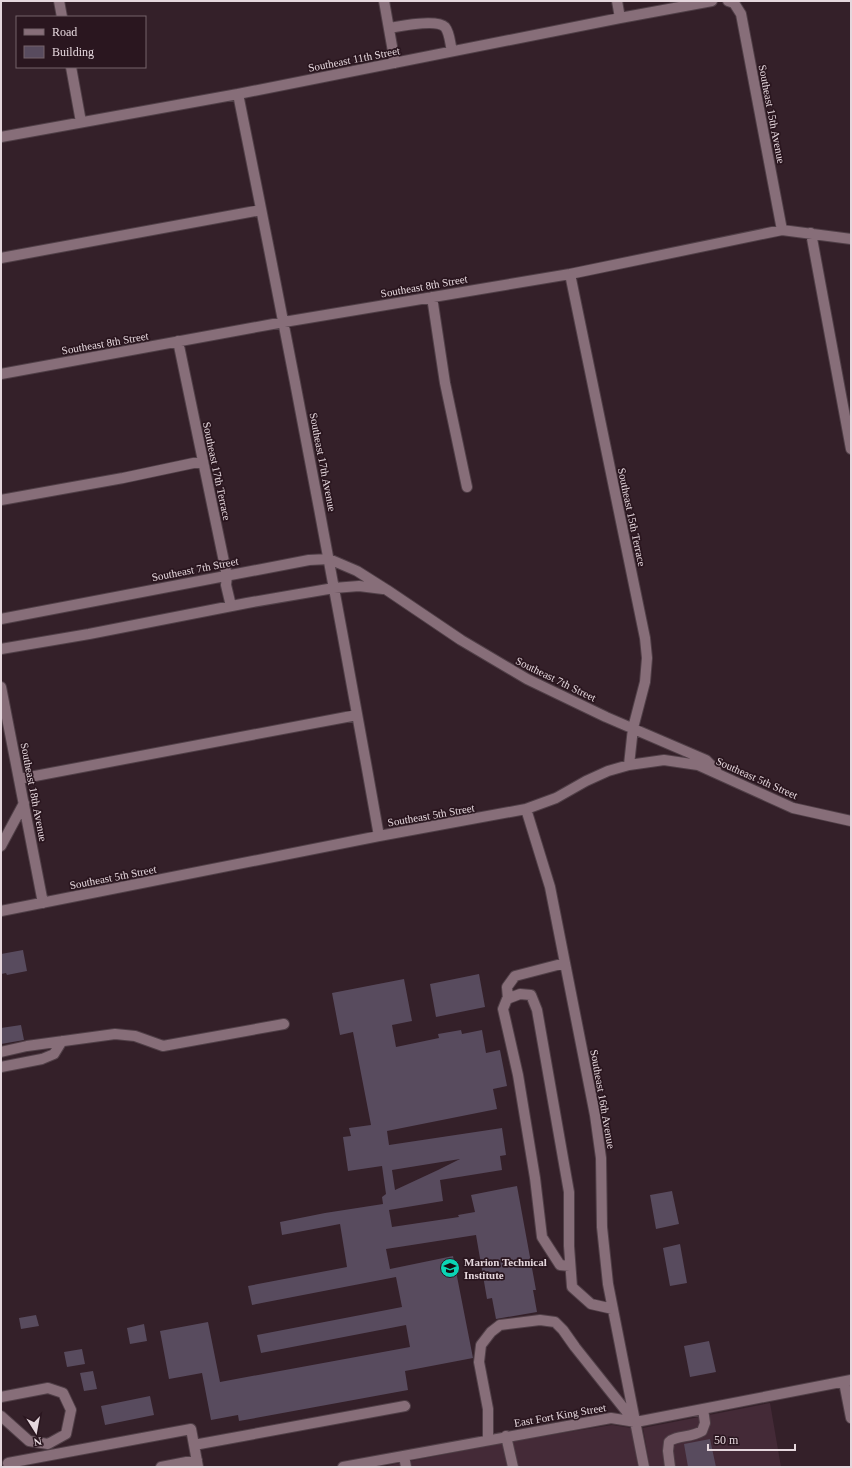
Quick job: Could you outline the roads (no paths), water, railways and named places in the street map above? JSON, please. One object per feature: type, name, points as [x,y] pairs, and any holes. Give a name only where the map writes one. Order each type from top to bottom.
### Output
[{"type":"street","points":[[59,1],[62,16]]},
{"type":"street","points":[[384,1],[395,63]]},
{"type":"street","points":[[617,1],[620,18]]},
{"type":"street","name":"Southeast 11th Street","points":[[1,137],[238,94],[712,1]]},
{"type":"street","name":"Southeast 15th Avenue","points":[[731,2],[741,14],[782,230]]},
{"type":"street","points":[[389,28],[412,24],[438,24],[444,27],[452,51]]},
{"type":"street","points":[[71,68],[81,122]]},
{"type":"street","name":"Southeast 17th Avenue","points":[[238,94],[284,322],[379,836]]},
{"type":"street","points":[[1,258],[261,210]]},
{"type":"street","name":"Southeast 8th Street","points":[[1,374],[284,322],[570,274],[782,230],[851,239]]},
{"type":"street","points":[[811,233],[851,449]]},
{"type":"street","name":"Southeast 15th Terrace","points":[[570,274],[645,638],[647,658],[645,682],[634,728],[629,765]]},
{"type":"street","points":[[432,297],[445,382],[467,487]]},
{"type":"street","name":"Southeast 17th Terrace","points":[[178,341],[227,576],[226,585],[231,606]]},
{"type":"street","points":[[1,500],[123,478],[203,461]]},
{"type":"street","name":"Southeast 7th Street","points":[[1,619],[309,560],[329,559],[357,571],[461,640],[527,680],[706,760],[722,776]]},
{"type":"street","name":"Southeast 7th Street","points":[[1,649],[334,588],[359,586],[387,590]]},
{"type":"street","name":"Southeast 18th Avenue","points":[[1,687],[43,903]]},
{"type":"street","points":[[19,779],[357,715]]},
{"type":"street","name":"Southeast 5th Street","points":[[1,911],[379,836],[526,810],[556,798],[586,781],[608,772],[629,765],[664,760],[698,765],[793,808],[851,821]]},
{"type":"street","points":[[1,846],[24,803]]},
{"type":"street","name":"Southeast 16th Avenue","points":[[526,810],[550,887],[596,1122],[601,1158],[602,1227],[608,1284],[644,1467]]},
{"type":"street","points":[[565,963],[514,976],[507,987],[508,999],[503,1009],[518,1075],[535,1178],[542,1237],[560,1265],[570,1266]]},
{"type":"street","points":[[508,999],[520,994],[531,995],[537,1010],[569,1192],[569,1246],[572,1287],[591,1304],[613,1309]]},
{"type":"street","points":[[1,1052],[27,1046],[115,1034],[135,1036],[163,1046],[284,1024]]},
{"type":"street","points":[[1,1067],[42,1059],[54,1054],[62,1041]]},
{"type":"street","points":[[488,1440],[488,1408],[479,1362],[481,1345],[491,1332],[500,1325],[540,1320],[555,1322],[563,1330],[584,1359],[636,1422]]},
{"type":"street","points":[[847,1381],[851,1418]]},
{"type":"street","name":"East Fort King Street","points":[[343,1467],[611,1418],[636,1422],[847,1381]]},
{"type":"street","points":[[1,1397],[48,1388],[63,1393],[71,1410],[66,1434],[48,1444],[29,1441],[1,1416]]},
{"type":"street","points":[[194,1445],[404,1406]]},
{"type":"street","points":[[670,1467],[668,1451],[669,1442],[674,1438],[691,1436],[702,1431],[705,1423],[703,1409]]},
{"type":"street","points":[[9,1467],[8,1463],[191,1429],[197,1464],[161,1467]]},
{"type":"street","points":[[506,1436],[512,1467]]},
{"type":"street","points":[[404,1456],[406,1467]]},
{"type":"place","name":"Marion Technical Institute","points":[[450,1268]]}]
